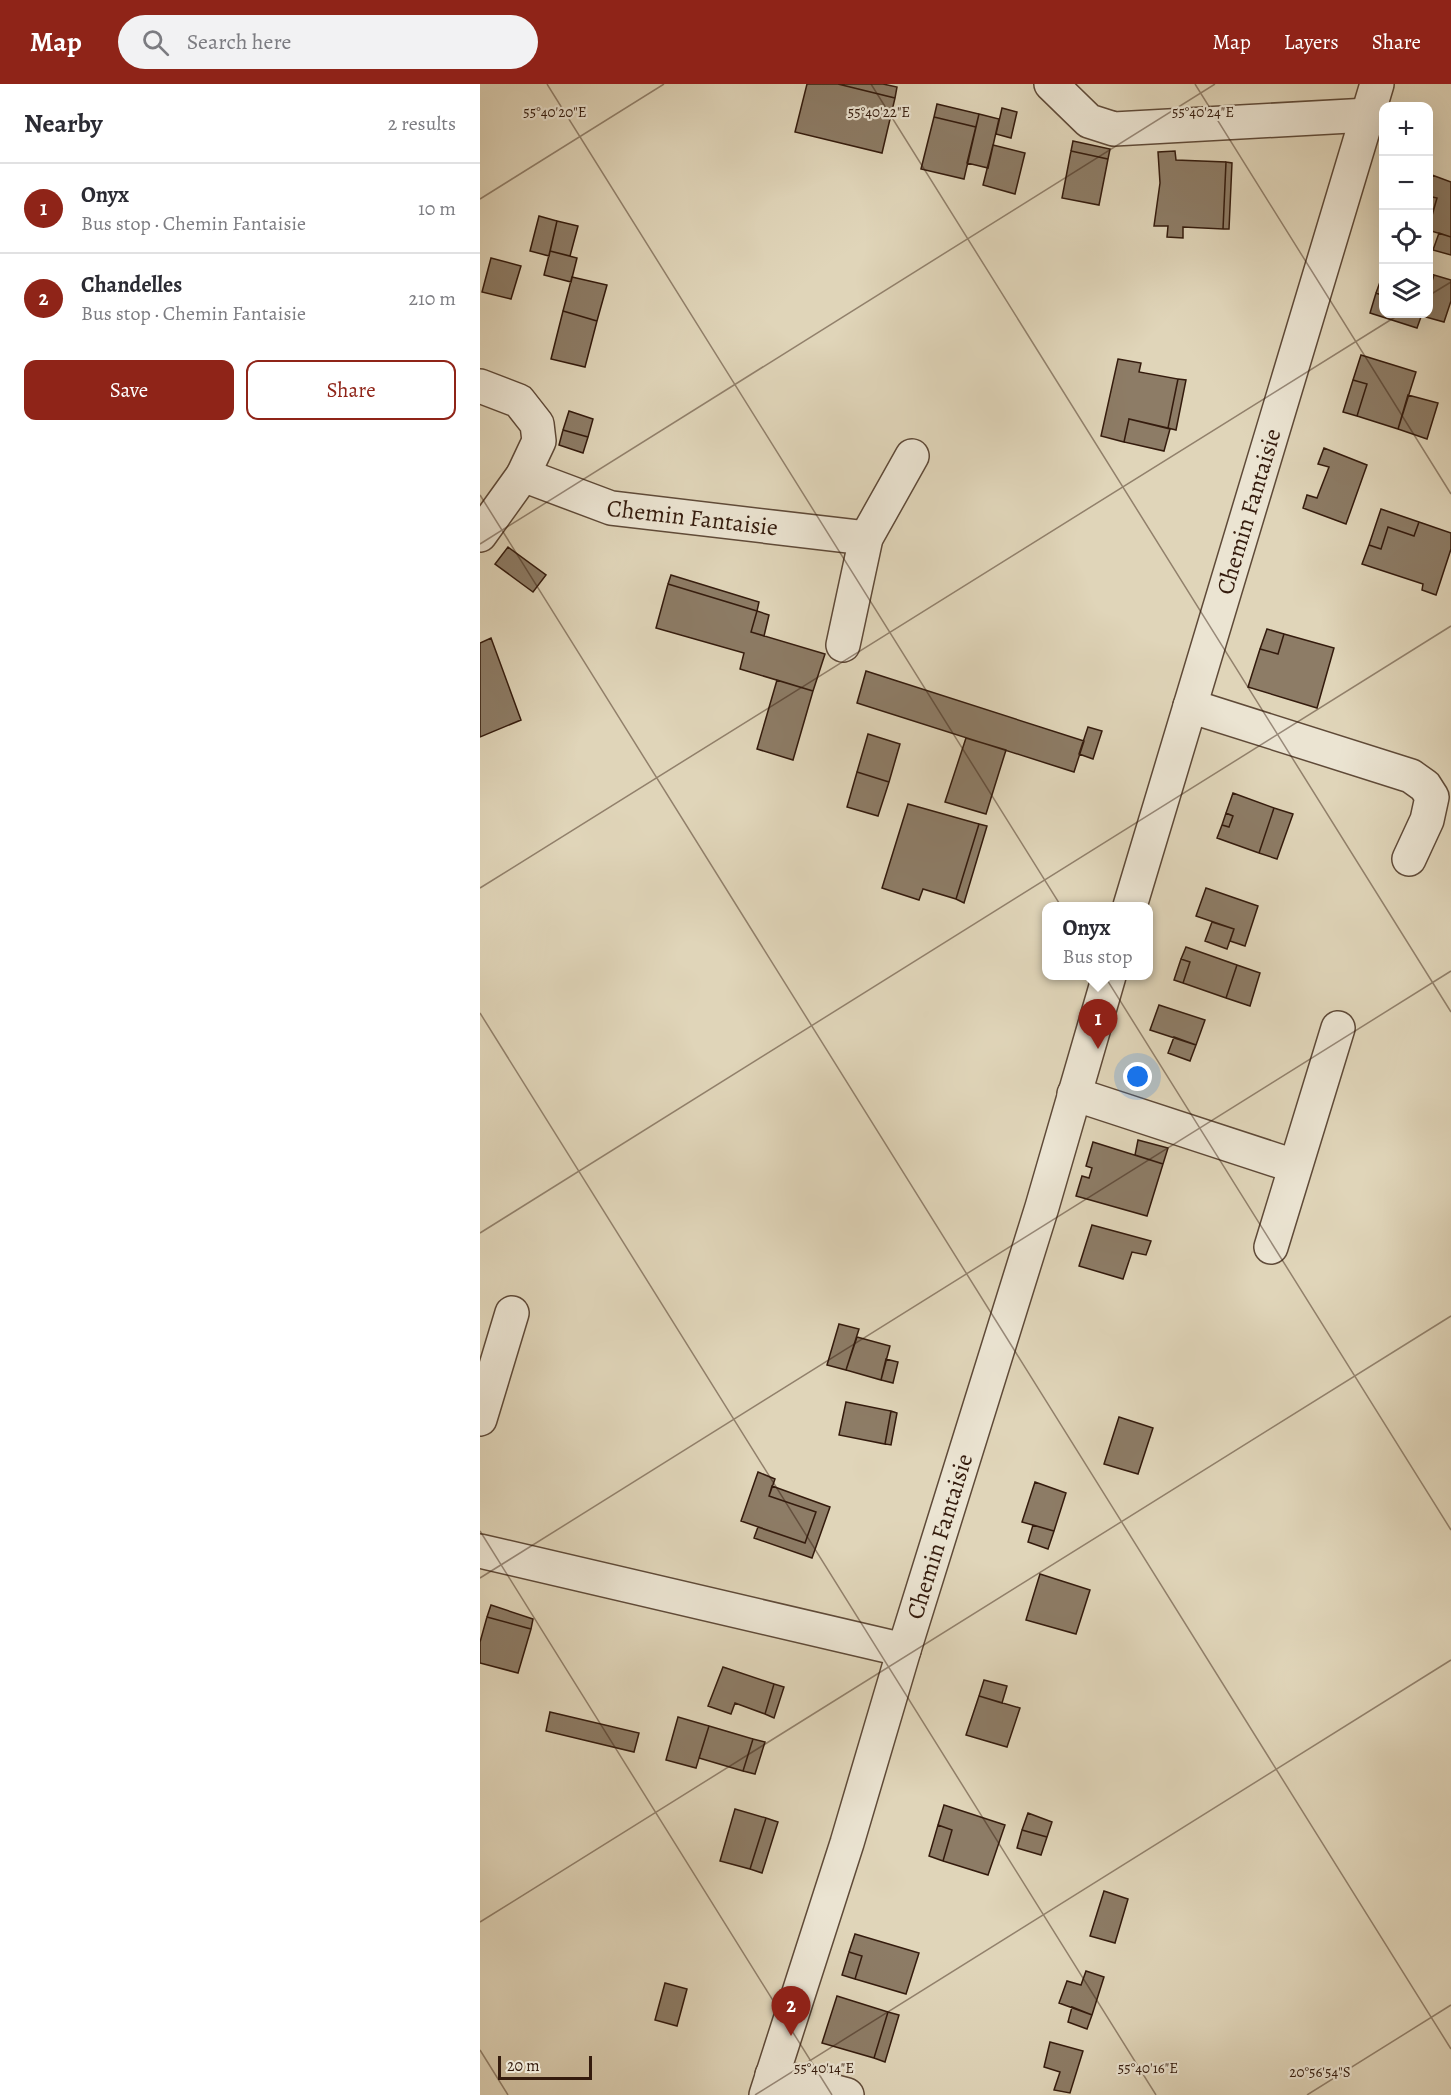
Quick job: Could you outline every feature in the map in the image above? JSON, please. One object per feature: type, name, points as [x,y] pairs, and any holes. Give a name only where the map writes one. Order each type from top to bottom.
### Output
[{"type":"street","points":[[1051,84],[1089,121],[1114,129],[1368,116]]},
{"type":"street","name":"Chemin Fantaisie","points":[[1131,902],[1377,84]]},
{"type":"street","points":[[480,386],[519,401],[537,424],[539,441],[523,475],[480,535]]},
{"type":"street","points":[[843,645],[866,538],[912,456]]},
{"type":"street","name":"Chemin Fantaisie","points":[[523,475],[611,508],[866,538]]},
{"type":"street","points":[[1190,706],[1411,776],[1425,786],[1432,797],[1427,820],[1409,859]]},
{"type":"street","name":"Chemin Fantaisie","points":[[769,2085],[848,1843],[904,1650],[1042,1207],[1108,980]]},
{"type":"street","points":[[1270,1246],[1338,1028]]},
{"type":"street","points":[[1074,1094],[1294,1166]]},
{"type":"street","points":[[480,1419],[512,1313]]},
{"type":"street","points":[[480,1551],[904,1650]]},
{"type":"street","points":[[769,2085],[847,2095]]},
{"type":"building","points":[[807,84],[838,84],[895,98],[882,153],[795,132]]},
{"type":"building","points":[[838,84],[883,84],[897,87],[895,98]]},
{"type":"building","points":[[937,104],[979,114],[976,127],[934,117]]},
{"type":"building","points":[[1002,108],[1017,112],[1011,138],[996,134]]},
{"type":"building","points":[[979,114],[999,119],[988,168],[967,163]]},
{"type":"building","points":[[934,117],[976,127],[964,179],[921,169]]},
{"type":"building","points":[[1073,141],[1110,149],[1108,159],[1071,151]]},
{"type":"building","points":[[993,145],[1025,153],[1015,194],[983,185]]},
{"type":"building","points":[[1071,151],[1108,159],[1099,205],[1062,198]]},
{"type":"building","points":[[1175,151],[1176,160],[1226,162],[1223,229],[1183,227],[1183,238],[1167,237],[1168,226],[1154,226],[1160,183],[1158,152]]},
{"type":"building","points":[[1226,162],[1232,163],[1229,229],[1223,229]]},
{"type":"building","points":[[1433,175],[1451,182],[1451,237],[1433,232],[1433,212],[1437,198],[1433,197]]},
{"type":"building","points":[[1433,197],[1437,198],[1433,211]]},
{"type":"building","points":[[539,216],[557,221],[549,256],[530,251]]},
{"type":"building","points":[[557,221],[578,226],[570,256],[550,251]]},
{"type":"building","points":[[1439,233],[1451,237],[1451,255],[1433,250]]},
{"type":"building","points":[[550,251],[577,258],[571,282],[544,275]]},
{"type":"building","points":[[491,258],[521,266],[511,299],[482,292]]},
{"type":"building","points":[[1434,275],[1451,280],[1451,301],[1444,322],[1429,318],[1433,318]]},
{"type":"building","points":[[572,277],[607,285],[597,321],[563,311]]},
{"type":"building","points":[[1376,293],[1379,294],[1379,316],[1370,313]]},
{"type":"building","points":[[563,311],[597,321],[585,367],[551,359]]},
{"type":"building","points":[[1386,318],[1421,318],[1417,328]]},
{"type":"building","points":[[1361,355],[1416,372],[1398,429],[1357,416],[1367,384],[1353,380]]},
{"type":"building","points":[[1118,359],[1141,363],[1139,372],[1178,379],[1168,428],[1129,419],[1124,442],[1101,436]]},
{"type":"building","points":[[1178,379],[1186,380],[1176,430],[1168,428]]},
{"type":"building","points":[[1353,380],[1367,384],[1357,416],[1343,412]]},
{"type":"building","points":[[1408,395],[1438,403],[1427,439],[1398,429]]},
{"type":"building","points":[[569,411],[593,419],[588,437],[563,430]]},
{"type":"building","points":[[1129,419],[1170,429],[1164,451],[1124,442]]},
{"type":"building","points":[[563,430],[588,437],[583,453],[559,445]]},
{"type":"building","points":[[1324,448],[1367,465],[1346,524],[1303,508],[1307,495],[1317,498],[1329,467],[1318,464]]},
{"type":"building","points":[[1381,509],[1419,522],[1414,536],[1388,527],[1381,549],[1369,545]]},
{"type":"building","points":[[1419,522],[1451,533],[1451,549],[1436,595],[1422,590],[1423,584],[1362,564],[1369,545],[1381,549],[1388,527],[1414,536]]},
{"type":"building","points":[[508,547],[546,575],[533,592],[495,564]]},
{"type":"building","points":[[671,575],[759,602],[757,611],[668,584]]},
{"type":"building","points":[[668,584],[757,611],[751,632],[825,654],[813,691],[740,669],[744,653],[656,628]]},
{"type":"building","points":[[757,611],[769,615],[764,636],[751,632]]},
{"type":"building","points":[[1267,629],[1284,634],[1278,654],[1260,649]]},
{"type":"building","points":[[1284,634],[1334,648],[1317,708],[1248,687],[1260,649],[1278,654]]},
{"type":"building","points":[[491,638],[521,720],[480,737],[480,643]]},
{"type":"building","points":[[866,671],[1084,741],[1074,772],[857,703]]},
{"type":"building","points":[[777,680],[813,691],[793,760],[757,749]]},
{"type":"building","points":[[1088,727],[1102,731],[1093,759],[1079,754]]},
{"type":"building","points":[[868,734],[900,744],[889,782],[857,772]]},
{"type":"building","points":[[966,738],[1006,750],[986,814],[945,802]]},
{"type":"building","points":[[857,772],[889,782],[878,816],[847,807]]},
{"type":"building","points":[[1233,793],[1274,808],[1259,853],[1217,838],[1222,825],[1229,827],[1233,816],[1226,813]]},
{"type":"building","points":[[908,804],[979,824],[956,899],[923,889],[919,900],[882,888]]},
{"type":"building","points":[[1274,808],[1293,814],[1277,859],[1259,853]]},
{"type":"building","points":[[1226,813],[1233,816],[1229,827],[1222,825]]},
{"type":"building","points":[[979,824],[987,826],[964,903],[956,899]]},
{"type":"building","points":[[1206,888],[1258,906],[1245,946],[1230,941],[1234,929],[1196,916]]},
{"type":"building","points":[[1212,922],[1234,929],[1227,949],[1205,941]]},
{"type":"building","points":[[1186,947],[1237,965],[1226,998],[1183,983],[1190,962],[1181,959]]},
{"type":"building","points":[[1181,959],[1190,962],[1183,983],[1174,980]]},
{"type":"building","points":[[1237,965],[1260,973],[1250,1006],[1226,998]]},
{"type":"building","points":[[1159,1005],[1205,1020],[1196,1045],[1150,1030]]},
{"type":"building","points":[[1174,1037],[1196,1045],[1190,1061],[1168,1053]]},
{"type":"building","points":[[1138,1140],[1168,1148],[1163,1164],[1135,1155]]},
{"type":"building","points":[[1093,1142],[1163,1164],[1147,1216],[1076,1196],[1082,1176],[1089,1178],[1092,1168],[1086,1166]]},
{"type":"building","points":[[1092,1225],[1151,1241],[1146,1255],[1132,1252],[1123,1279],[1079,1266]]},
{"type":"building","points":[[839,1324],[859,1329],[846,1370],[827,1365]]},
{"type":"building","points":[[857,1337],[890,1346],[881,1380],[846,1370]]},
{"type":"building","points":[[886,1359],[898,1362],[893,1383],[881,1380]]},
{"type":"building","points":[[846,1402],[891,1411],[885,1444],[839,1435]]},
{"type":"building","points":[[891,1411],[897,1413],[891,1445],[885,1444]]},
{"type":"building","points":[[1119,1417],[1153,1428],[1138,1474],[1104,1464]]},
{"type":"building","points":[[758,1472],[775,1479],[769,1496],[816,1512],[805,1543],[741,1521]]},
{"type":"building","points":[[1035,1482],[1066,1493],[1054,1531],[1022,1522]]},
{"type":"building","points":[[772,1486],[830,1507],[812,1558],[754,1538],[758,1527],[805,1543],[816,1512],[769,1496]]},
{"type":"building","points":[[1033,1525],[1054,1531],[1048,1549],[1028,1542]]},
{"type":"building","points":[[1040,1574],[1090,1590],[1076,1634],[1026,1620]]},
{"type":"building","points":[[491,1605],[533,1619],[531,1629],[487,1617]]},
{"type":"building","points":[[487,1617],[531,1629],[518,1673],[480,1663],[480,1642]]},
{"type":"building","points":[[723,1667],[774,1684],[765,1714],[735,1703],[731,1714],[708,1706]]},
{"type":"building","points":[[984,1680],[1007,1686],[1002,1703],[979,1696]]},
{"type":"building","points":[[774,1684],[784,1687],[774,1718],[765,1714]]},
{"type":"building","points":[[979,1696],[1020,1708],[1007,1747],[966,1735]]},
{"type":"building","points":[[550,1712],[639,1733],[634,1752],[546,1731]]},
{"type":"building","points":[[678,1717],[709,1726],[696,1768],[666,1760]]},
{"type":"building","points":[[709,1726],[753,1739],[743,1771],[699,1758]]},
{"type":"building","points":[[753,1739],[765,1742],[755,1774],[743,1771]]},
{"type":"building","points":[[944,1805],[1005,1825],[988,1875],[943,1861],[952,1830],[938,1825]]},
{"type":"building","points":[[735,1809],[766,1818],[750,1869],[720,1861]]},
{"type":"building","points":[[1028,1813],[1052,1822],[1047,1837],[1022,1830]]},
{"type":"building","points":[[766,1818],[778,1822],[762,1873],[750,1869]]},
{"type":"building","points":[[938,1825],[952,1830],[943,1861],[929,1856]]},
{"type":"building","points":[[1022,1830],[1047,1837],[1041,1855],[1017,1848]]},
{"type":"building","points":[[1104,1891],[1128,1899],[1115,1943],[1090,1936]]},
{"type":"building","points":[[855,1934],[919,1953],[906,1994],[855,1979],[862,1956],[849,1952]]},
{"type":"building","points":[[849,1952],[862,1956],[855,1979],[842,1975]]},
{"type":"building","points":[[1086,1971],[1104,1977],[1092,2015],[1059,2003],[1067,1981],[1081,1985]]},
{"type":"building","points":[[665,1983],[687,1989],[677,2026],[655,2020]]},
{"type":"building","points":[[837,1996],[888,2012],[874,2058],[822,2043]]},
{"type":"building","points":[[1072,2007],[1092,2015],[1087,2029],[1068,2022]]},
{"type":"building","points":[[888,2012],[899,2015],[885,2062],[874,2058]]},
{"type":"building","points":[[1050,2042],[1083,2051],[1070,2093],[1054,2090],[1060,2072],[1044,2067]]},
{"type":"place","name":"Onyx","points":[[1098,1049]]},
{"type":"place","name":"Chandelles","points":[[791,2036]]}]
